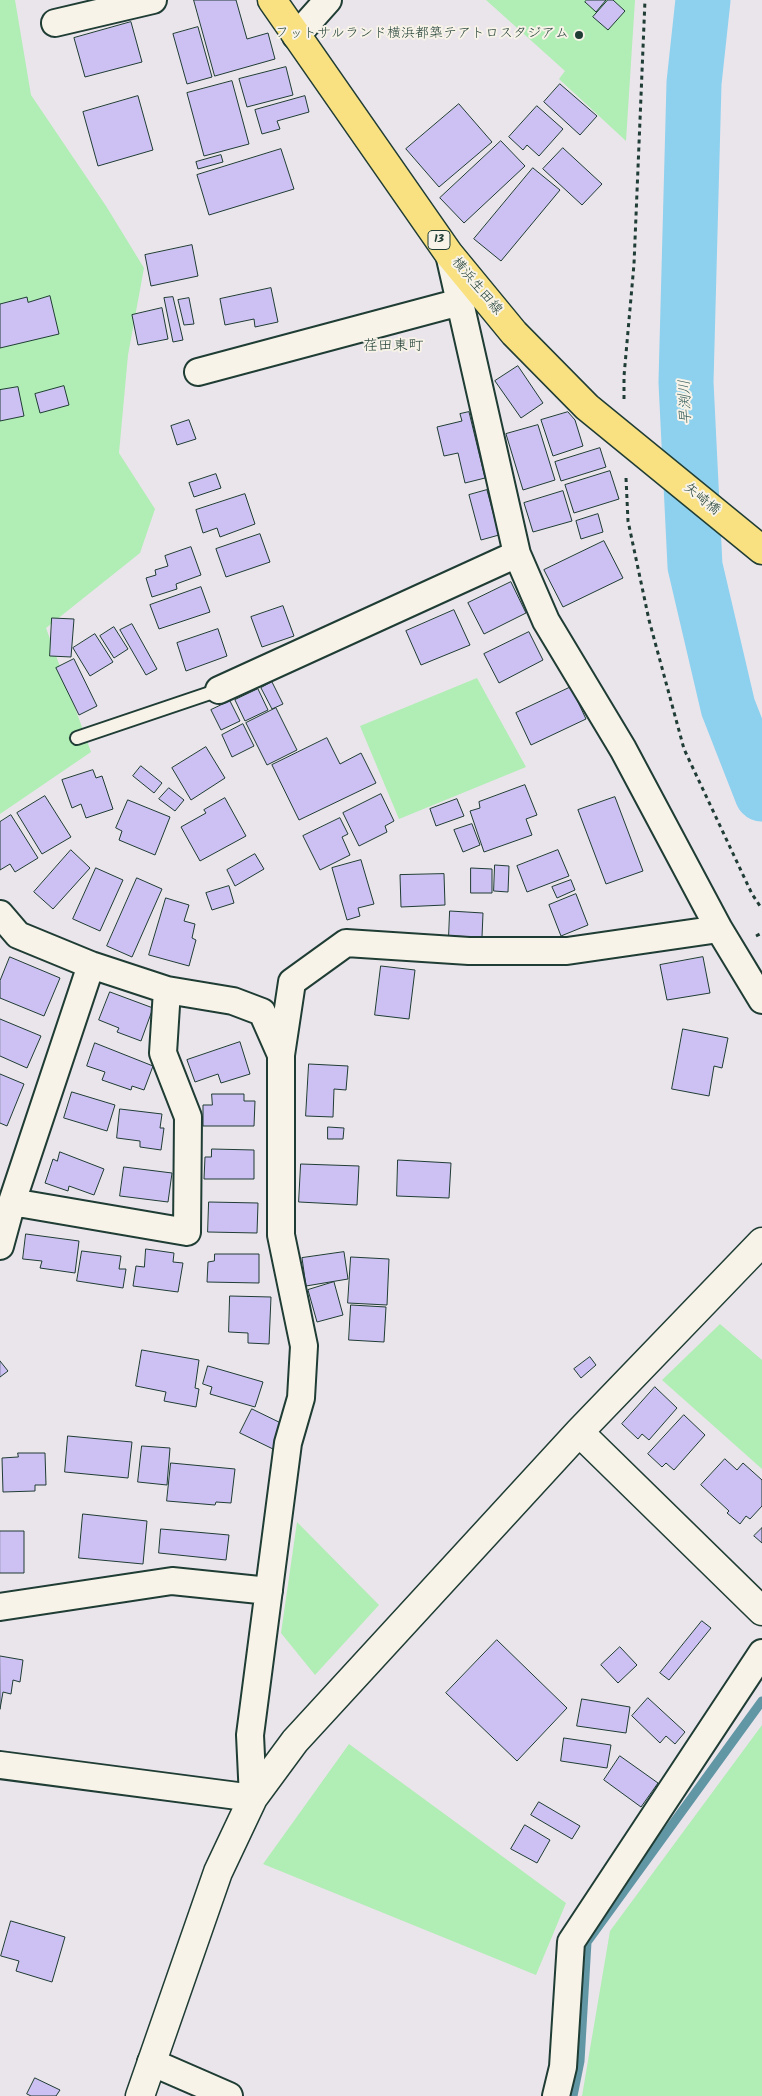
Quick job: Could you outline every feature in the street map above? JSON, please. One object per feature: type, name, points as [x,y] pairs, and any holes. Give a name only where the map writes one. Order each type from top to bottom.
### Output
[{"type":"main road","name":"横浜生田線","points":[[272,0],[449,254],[521,340],[587,407],[633,462]]},
{"type":"main road","name":"矢崎橋","points":[[633,462],[762,550]]},
{"type":"street","points":[[55,23],[153,0]]},
{"type":"street","points":[[296,36],[328,0]]},
{"type":"street","points":[[449,254],[517,554],[546,621],[623,749],[719,929],[762,1000]]},
{"type":"street","points":[[198,372],[460,302]]},
{"type":"street","points":[[219,690],[517,554]]},
{"type":"street","points":[[0,914],[18,935],[91,965],[167,990],[233,1001],[262,1012],[282,1055]]},
{"type":"street","points":[[253,1798],[250,1736],[288,1443],[301,1398],[304,1346],[281,1235],[282,1055],[292,982],[346,943],[469,951],[567,951],[719,929]]},
{"type":"street","points":[[0,1246],[12,1202],[91,965]]},
{"type":"street","points":[[12,1202],[187,1232],[188,1117],[163,1053],[167,990]]},
{"type":"street","points":[[140,2096],[218,1872],[253,1798],[295,1741],[579,1432],[762,1242]]},
{"type":"street","points":[[579,1432],[762,1610]]},
{"type":"street","points":[[0,1607],[172,1581],[269,1591]]},
{"type":"street","points":[[556,2096],[563,2067],[571,1942],[762,1653]]},
{"type":"street","points":[[0,1765],[253,1798]]},
{"type":"street","points":[[151,2062],[229,2096]]},
{"type":"lane","points":[[77,738],[219,690]]},
{"type":"path","points":[[624,405],[624,376],[634,264],[645,0]]},
{"type":"path","points":[[633,462],[628,522],[649,620],[684,749],[752,894],[762,909]]},
{"type":"green space","points":[[0,0],[15,0],[31,95],[106,206],[144,268],[128,355],[119,453],[155,509],[140,553],[46,628],[91,752],[0,814]]},
{"type":"green space","name":"フットサルランド横浜都築テアトロスタジアム","points":[[486,0],[635,0],[626,141],[559,79],[565,71]]},
{"type":"green space","points":[[477,678],[526,767],[399,819],[360,726]]},
{"type":"green space","points":[[720,1324],[762,1360],[762,1469],[662,1380]]},
{"type":"green space","points":[[297,1522],[379,1605],[315,1675],[281,1633]]},
{"type":"green space","points":[[762,1725],[762,2096],[582,2096],[610,1931]]},
{"type":"green space","points":[[349,1744],[566,1903],[536,1975],[263,1864]]},
{"type":"building","points":[[194,0],[236,0],[247,39],[268,33],[275,59],[215,76]]},
{"type":"building","points":[[587,0],[606,0],[596,12],[585,2]]},
{"type":"building","points":[[608,0],[613,0],[625,11],[608,30],[593,17]]},
{"type":"building","points":[[131,22],[142,62],[85,77],[74,38]]},
{"type":"building","points":[[198,27],[212,77],[187,84],[173,34]]},
{"type":"building","points":[[286,67],[293,95],[247,107],[239,79]]},
{"type":"building","points":[[232,81],[249,144],[204,156],[187,93]]},
{"type":"building","points":[[560,84],[597,116],[580,135],[544,102]]},
{"type":"building","points":[[138,96],[153,150],[98,166],[83,112]]},
{"type":"building","points":[[305,96],[309,112],[277,121],[280,129],[262,134],[255,110]]},
{"type":"building","points":[[459,104],[492,142],[439,187],[406,149]]},
{"type":"building","points":[[537,106],[563,129],[539,156],[527,145],[523,150],[509,137]]},
{"type":"building","points":[[501,141],[525,166],[464,223],[440,198]]},
{"type":"building","points":[[563,148],[602,184],[582,205],[543,169]]},
{"type":"building","points":[[281,149],[294,189],[209,215],[197,175]]},
{"type":"building","points":[[221,155],[223,162],[198,169],[196,162]]},
{"type":"building","points":[[533,168],[560,190],[501,261],[474,239]]},
{"type":"building","points":[[192,245],[198,276],[151,286],[145,255]]},
{"type":"building","points":[[271,288],[278,322],[255,327],[254,319],[225,325],[220,299]]},
{"type":"building","points":[[50,296],[59,334],[0,348],[0,304],[27,297],[28,302]]},
{"type":"building","points":[[173,297],[183,340],[173,342],[164,298]]},
{"type":"building","points":[[189,298],[194,324],[184,325],[178,300]]},
{"type":"building","points":[[162,308],[168,339],[138,345],[132,315]]},
{"type":"building","points":[[518,366],[543,403],[521,418],[495,381]]},
{"type":"building","points":[[64,386],[69,405],[40,413],[35,394]]},
{"type":"building","points":[[18,387],[24,416],[0,421],[0,390]]},
{"type":"building","points":[[469,412],[485,478],[465,483],[458,453],[444,456],[437,427],[462,421],[460,414]]},
{"type":"building","points":[[568,412],[575,420],[583,446],[553,456],[541,420]]},
{"type":"building","points":[[189,420],[196,439],[177,445],[171,426]]},
{"type":"building","points":[[538,425],[555,480],[523,490],[506,434]]},
{"type":"building","points":[[600,448],[606,467],[561,481],[555,462]]},
{"type":"building","points":[[610,471],[619,499],[574,513],[565,485]]},
{"type":"building","points":[[216,474],[221,488],[194,497],[189,483]]},
{"type":"building","points":[[487,490],[499,535],[481,540],[469,495]]},
{"type":"building","points":[[563,491],[572,521],[533,532],[524,503]]},
{"type":"building","points":[[245,494],[255,524],[220,537],[217,528],[203,533],[196,510]]},
{"type":"building","points":[[598,514],[603,532],[581,539],[576,521]]},
{"type":"building","points":[[260,534],[270,562],[226,577],[216,549]]},
{"type":"building","points":[[604,541],[623,578],[563,607],[544,570]]},
{"type":"building","points":[[191,547],[201,575],[176,584],[177,589],[152,597],[146,578],[156,575],[155,570],[168,566],[165,556]]},
{"type":"building","points":[[511,582],[526,613],[484,634],[468,603]]},
{"type":"building","points":[[201,587],[210,612],[159,629],[150,605]]},
{"type":"building","points":[[283,606],[294,636],[262,647],[251,617]]},
{"type":"building","points":[[454,610],[470,645],[421,665],[406,631]]},
{"type":"building","points":[[52,618],[74,619],[71,657],[50,656]]},
{"type":"building","points":[[132,624],[157,669],[146,675],[120,630]]},
{"type":"building","points":[[114,627],[128,649],[114,658],[100,636]]},
{"type":"building","points":[[218,629],[227,656],[186,671],[177,643]]},
{"type":"building","points":[[529,632],[543,660],[499,683],[484,654]]},
{"type":"building","points":[[95,634],[113,662],[90,676],[73,648]]},
{"type":"building","points":[[74,659],[97,706],[79,715],[56,668]]},
{"type":"building","points":[[272,682],[283,704],[272,709],[261,688]]},
{"type":"building","points":[[571,687],[586,719],[531,745],[516,713]]},
{"type":"building","points":[[258,689],[268,710],[245,721],[235,700]]},
{"type":"building","points":[[230,701],[240,721],[221,730],[211,710]]},
{"type":"building","points":[[276,708],[297,750],[267,765],[246,723]]},
{"type":"building","points":[[243,724],[254,746],[232,757],[222,735]]},
{"type":"building","points":[[327,738],[340,764],[361,753],[376,783],[299,820],[272,765]]},
{"type":"building","points":[[206,747],[225,778],[191,800],[172,768]]},
{"type":"building","points":[[141,766],[162,783],[154,793],[133,776]]},
{"type":"building","points":[[93,770],[96,778],[102,776],[113,809],[86,818],[81,804],[72,808],[62,780]]},
{"type":"building","points":[[525,785],[537,815],[526,819],[532,835],[484,852],[470,811],[480,808],[479,802]]},
{"type":"building","points":[[169,788],[184,800],[175,811],[159,799]]},
{"type":"building","points":[[381,794],[394,821],[385,826],[387,832],[359,846],[343,813]]},
{"type":"building","points":[[45,796],[71,837],[42,854],[17,813]]},
{"type":"building","points":[[615,797],[643,871],[606,884],[578,810]]},
{"type":"building","points":[[225,798],[246,836],[200,861],[181,827],[206,813],[204,810]]},
{"type":"building","points":[[457,799],[464,816],[436,826],[430,809]]},
{"type":"building","points":[[128,800],[170,817],[155,855],[119,840],[122,831],[116,828]]},
{"type":"building","points":[[11,815],[38,858],[15,872],[10,864],[0,870],[0,822]]},
{"type":"building","points":[[340,818],[348,834],[342,837],[350,855],[320,870],[303,836]]},
{"type":"building","points":[[472,824],[480,845],[463,852],[454,830]]},
{"type":"building","points":[[71,850],[90,868],[53,909],[34,892]]},
{"type":"building","points":[[558,850],[569,876],[527,892],[517,866]]},
{"type":"building","points":[[255,854],[264,869],[235,886],[227,870]]},
{"type":"building","points":[[361,860],[374,904],[358,908],[360,916],[347,920],[332,868]]},
{"type":"building","points":[[495,865],[509,866],[508,892],[494,891]]},
{"type":"building","points":[[96,868],[123,880],[100,931],[73,919]]},
{"type":"building","points":[[471,868],[492,869],[492,893],[471,893]]},
{"type":"building","points":[[444,874],[445,905],[401,907],[400,875]]},
{"type":"building","points":[[137,878],[162,889],[132,957],[107,946]]},
{"type":"building","points":[[571,880],[575,890],[557,898],[552,887]]},
{"type":"building","points":[[229,886],[234,903],[212,910],[206,893]]},
{"type":"building","points":[[576,894],[588,925],[561,936],[549,905]]},
{"type":"building","points":[[166,898],[189,905],[184,921],[195,924],[192,938],[196,940],[189,966],[149,955]]},
{"type":"building","points":[[450,911],[483,913],[482,937],[449,936]]},
{"type":"building","points":[[10,957],[60,978],[44,1016],[0,998],[0,981]]},
{"type":"building","points":[[703,957],[710,993],[667,1000],[660,965]]},
{"type":"building","points":[[381,966],[415,970],[409,1019],[375,1015]]},
{"type":"building","points":[[110,992],[153,1008],[141,1041],[117,1032],[119,1028],[99,1020]]},
{"type":"building","points":[[0,1019],[41,1036],[27,1068],[0,1056]]},
{"type":"building","points":[[683,1029],[728,1038],[722,1068],[714,1066],[709,1096],[672,1089]]},
{"type":"building","points":[[240,1042],[250,1074],[221,1083],[218,1074],[195,1082],[187,1060]]},
{"type":"building","points":[[95,1043],[153,1066],[144,1090],[132,1086],[131,1090],[102,1080],[105,1072],[87,1066]]},
{"type":"building","points":[[309,1064],[348,1066],[346,1090],[334,1089],[333,1117],[306,1116]]},
{"type":"building","points":[[0,1074],[24,1084],[7,1126],[0,1123]]},
{"type":"building","points":[[72,1092],[115,1105],[107,1131],[64,1118]]},
{"type":"building","points":[[212,1094],[244,1094],[244,1101],[255,1101],[254,1126],[203,1126],[203,1105],[212,1105]]},
{"type":"building","points":[[120,1109],[162,1114],[160,1128],[164,1128],[161,1150],[140,1147],[140,1141],[117,1138]]},
{"type":"building","points":[[328,1127],[344,1128],[343,1139],[328,1139]]},
{"type":"building","points":[[212,1149],[254,1150],[254,1179],[204,1179],[205,1157],[211,1157]]},
{"type":"building","points":[[60,1152],[104,1169],[94,1195],[69,1186],[68,1191],[45,1183],[53,1159],[57,1161]]},
{"type":"building","points":[[398,1160],[451,1163],[449,1198],[397,1196]]},
{"type":"building","points":[[301,1164],[359,1166],[357,1205],[299,1202]]},
{"type":"building","points":[[124,1167],[172,1173],[168,1202],[120,1196]]},
{"type":"building","points":[[209,1202],[258,1203],[257,1233],[208,1232]]},
{"type":"building","points":[[26,1234],[79,1241],[75,1273],[40,1268],[42,1261],[23,1259]]},
{"type":"building","points":[[146,1249],[174,1253],[173,1262],[183,1263],[178,1292],[133,1286],[136,1266],[144,1267]]},
{"type":"building","points":[[82,1251],[121,1256],[119,1269],[126,1269],[123,1288],[77,1281]]},
{"type":"building","points":[[344,1252],[348,1279],[306,1286],[302,1258]]},
{"type":"building","points":[[215,1254],[259,1254],[259,1283],[207,1282],[208,1262],[214,1261]]},
{"type":"building","points":[[351,1257],[389,1259],[387,1305],[348,1303]]},
{"type":"building","points":[[334,1282],[343,1315],[317,1322],[308,1290]]},
{"type":"building","points":[[230,1296],[271,1297],[269,1344],[248,1343],[248,1333],[229,1332]]},
{"type":"building","points":[[351,1305],[386,1307],[384,1342],[349,1340]]},
{"type":"building","points":[[142,1350],[199,1360],[195,1388],[199,1389],[196,1407],[164,1401],[166,1392],[136,1386]]},
{"type":"building","points":[[590,1357],[596,1365],[581,1378],[574,1369]]},
{"type":"building","points":[[0,1361],[8,1371],[0,1377]]},
{"type":"building","points":[[208,1366],[263,1382],[255,1407],[210,1394],[212,1387],[203,1384]]},
{"type":"building","points":[[655,1387],[677,1408],[649,1440],[642,1434],[638,1439],[622,1424]]},
{"type":"building","points":[[252,1409],[285,1425],[273,1449],[240,1433]]},
{"type":"building","points":[[684,1415],[705,1435],[674,1470],[666,1463],[662,1467],[648,1454]]},
{"type":"building","points":[[68,1436],[132,1442],[128,1478],[65,1472]]},
{"type":"building","points":[[142,1446],[170,1448],[167,1485],[138,1482]]},
{"type":"building","points":[[18,1453],[45,1453],[46,1485],[35,1485],[35,1491],[3,1492],[2,1458],[18,1457]]},
{"type":"building","points":[[725,1459],[737,1470],[743,1463],[762,1480],[762,1506],[750,1519],[746,1516],[740,1524],[701,1485]]},
{"type":"building","points":[[171,1463],[235,1469],[231,1503],[216,1502],[215,1505],[167,1501]]},
{"type":"building","points":[[83,1514],[147,1521],[143,1564],[79,1558]]},
{"type":"building","points":[[762,1528],[762,1543],[754,1536]]},
{"type":"building","points":[[161,1529],[229,1535],[226,1560],[159,1553]]},
{"type":"building","points":[[0,1531],[24,1531],[24,1573],[0,1573]]},
{"type":"building","points":[[702,1621],[711,1628],[669,1680],[660,1673]]},
{"type":"building","points":[[497,1640],[567,1708],[517,1761],[446,1693]]},
{"type":"building","points":[[620,1647],[637,1665],[618,1683],[601,1665]]},
{"type":"building","points":[[0,1656],[23,1660],[20,1682],[13,1680],[11,1694],[3,1692],[0,1709]]},
{"type":"building","points":[[648,1698],[685,1732],[675,1744],[666,1736],[660,1743],[632,1716]]},
{"type":"building","points":[[582,1699],[630,1707],[626,1733],[577,1726]]},
{"type":"building","points":[[564,1738],[611,1745],[607,1768],[561,1761]]},
{"type":"building","points":[[620,1756],[658,1783],[641,1807],[604,1780]]},
{"type":"building","points":[[539,1802],[580,1826],[572,1839],[531,1815]]},
{"type":"building","points":[[525,1825],[550,1840],[537,1863],[511,1849]]},
{"type":"building","points":[[11,1921],[65,1937],[52,1982],[16,1971],[19,1961],[1,1956]]},
{"type":"building","points":[[35,2078],[60,2090],[56,2096],[31,2096],[27,2094]]},
{"type":"waterway","name":"早渕川","points":[[703,0],[694,83],[686,382],[695,566],[728,707],[762,794]]},
{"type":"waterway","points":[[573,2096],[580,2061],[587,1942],[762,1701]]},
{"type":"place","name":"フットサルランド横浜都築テアトロスタジアム","points":[[579,35]]},
{"type":"district","name":"荏田東町","points":[[393,347]]}]
